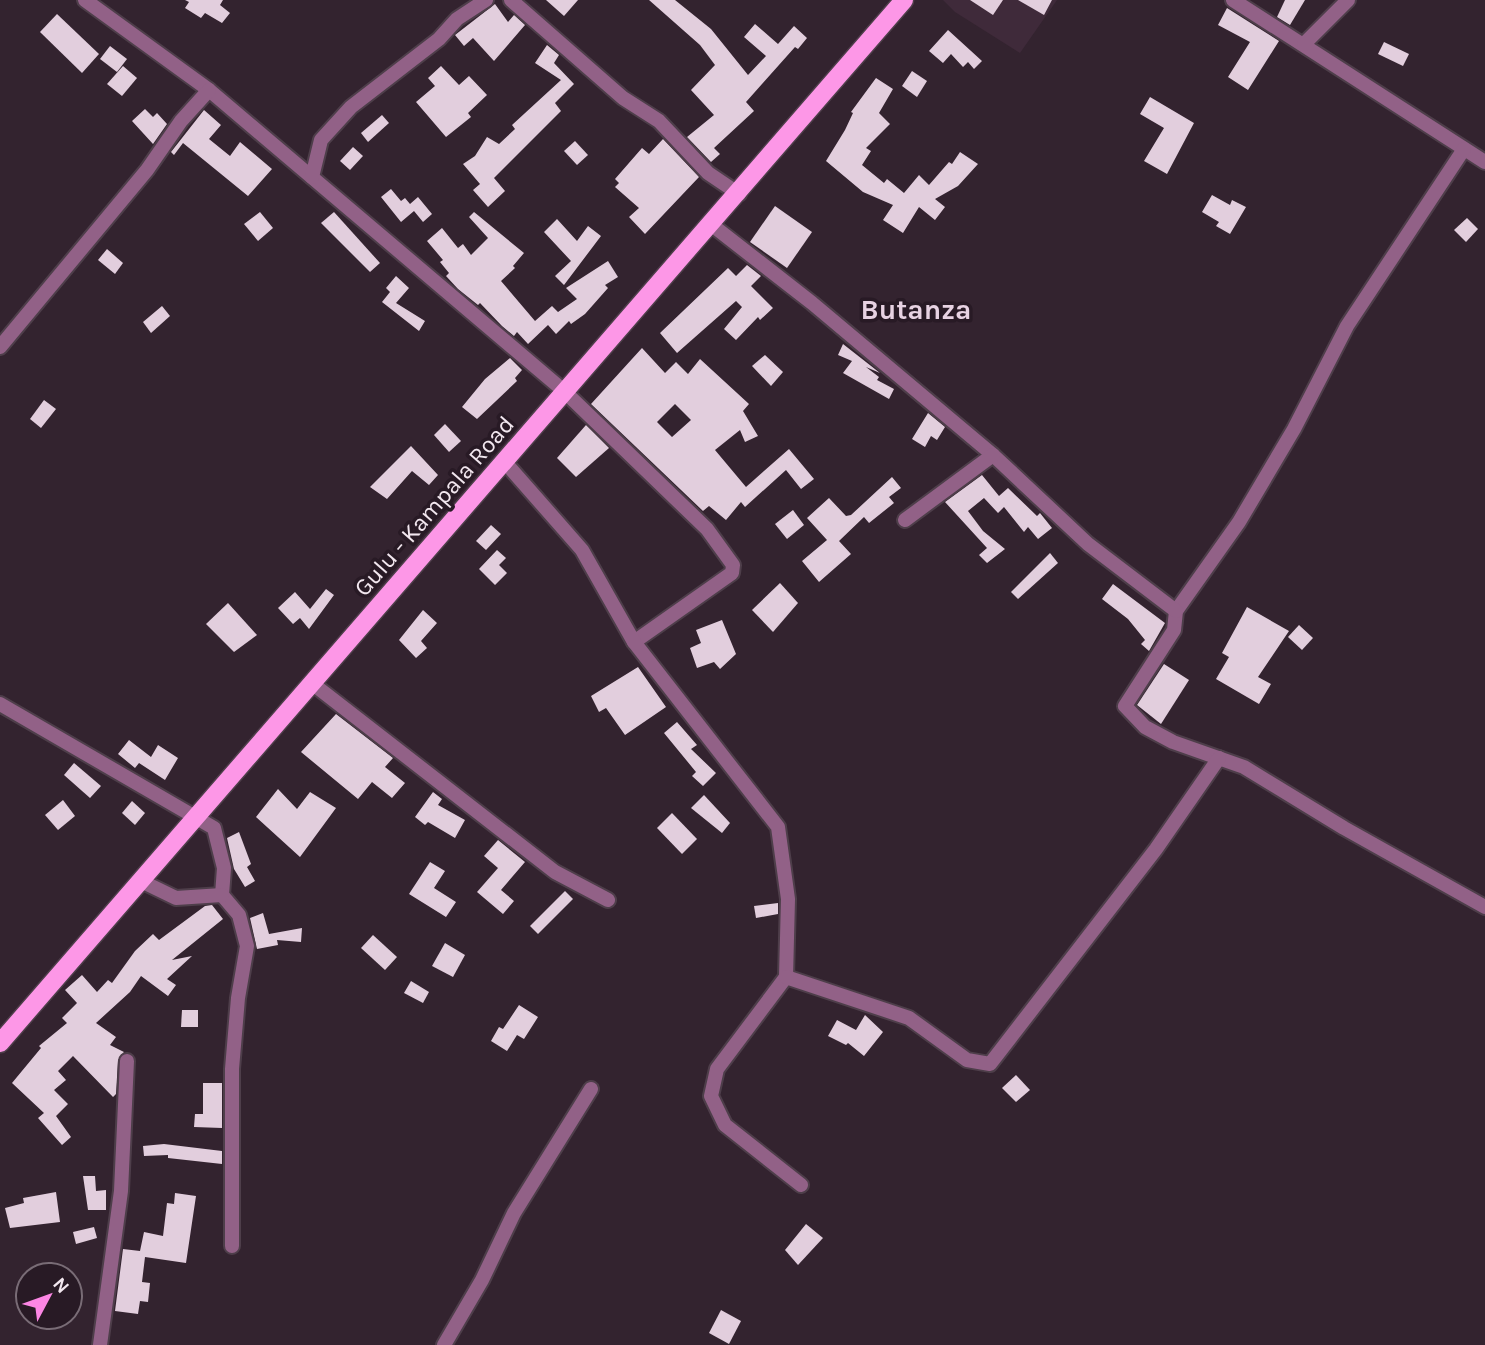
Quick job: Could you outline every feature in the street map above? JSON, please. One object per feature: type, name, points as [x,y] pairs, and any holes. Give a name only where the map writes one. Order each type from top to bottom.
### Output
[{"type":"main road","name":"Gulu - Kampala Road","points":[[0,1043],[564,391],[739,194],[904,0]]},
{"type":"street","points":[[85,0],[209,90],[564,391],[707,529],[733,565],[732,573],[634,642]]},
{"type":"street","points":[[312,177],[321,140],[351,107],[439,39],[457,19],[486,0]]},
{"type":"street","points":[[511,0],[623,98],[659,121],[708,173],[739,194]]},
{"type":"street","points":[[1233,0],[1485,162]]},
{"type":"street","points":[[1304,44],[1348,0]]},
{"type":"street","points":[[0,348],[147,170],[181,121],[209,90]]},
{"type":"street","points":[[1464,149],[1347,326],[1294,429],[1239,522],[1175,611],[1174,630],[1125,706],[1145,727],[1244,767],[1344,828],[1485,907]]},
{"type":"street","points":[[712,225],[812,303],[993,455],[1088,544],[1175,611]]},
{"type":"street","points":[[905,520],[993,455]]},
{"type":"street","points":[[504,461],[582,550],[634,642],[778,827],[788,899],[786,977],[717,1069],[711,1096],[725,1125],[801,1185]]},
{"type":"street","points":[[313,684],[555,872],[608,900]]},
{"type":"street","points":[[0,704],[214,828],[223,868],[222,895],[239,915],[247,946],[238,998],[232,1082],[232,1246]]},
{"type":"street","points":[[786,977],[909,1018],[967,1060],[990,1064],[1156,849],[1219,758]]},
{"type":"street","points":[[141,881],[176,898],[222,895]]},
{"type":"street","points":[[100,1345],[121,1192],[127,1061]]},
{"type":"street","points":[[444,1345],[482,1280],[514,1213],[591,1089]]},
{"type":"shaded area","points":[[943,0],[1057,0],[1020,53],[955,12]]},
{"type":"building","points":[[185,0],[223,0],[220,5],[230,13],[222,23],[205,13],[201,18],[185,8],[189,2]]},
{"type":"building","points":[[546,0],[578,0],[564,16]]},
{"type":"building","points":[[649,0],[675,0],[711,29],[748,75],[766,56],[744,37],[755,24],[778,44],[794,26],[807,38],[798,49],[795,47],[746,102],[754,111],[714,148],[720,154],[711,162],[687,137],[714,115],[691,90],[715,65],[700,45]]},
{"type":"building","points":[[970,0],[1003,0],[993,15]]},
{"type":"building","points":[[1018,0],[1052,0],[1044,15]]},
{"type":"building","points":[[1285,0],[1305,0],[1290,25],[1277,17]]},
{"type":"building","points":[[495,4],[508,22],[514,15],[525,25],[494,61],[473,38],[464,46],[455,35]]},
{"type":"building","points":[[1227,8],[1279,41],[1248,90],[1228,77],[1250,42],[1218,25]]},
{"type":"building","points":[[57,14],[99,54],[82,73],[40,32]]},
{"type":"building","points":[[948,30],[982,61],[974,69],[968,62],[963,67],[951,54],[943,63],[929,51]]},
{"type":"building","points":[[1384,42],[1409,54],[1403,66],[1378,54]]},
{"type":"building","points":[[547,45],[559,55],[554,63],[574,84],[555,103],[561,111],[494,178],[505,191],[488,207],[473,190],[480,184],[463,164],[475,156],[487,137],[499,144],[515,129],[512,125],[561,80],[535,63]]},
{"type":"building","points":[[110,46],[127,59],[117,72],[100,59]]},
{"type":"building","points":[[123,66],[137,78],[122,96],[107,84]]},
{"type":"building","points":[[441,66],[459,85],[469,76],[487,95],[468,113],[471,117],[446,137],[416,102],[435,86],[428,78]]},
{"type":"building","points":[[912,71],[927,81],[917,97],[902,86]]},
{"type":"building","points":[[876,78],[893,89],[879,113],[890,124],[866,148],[871,151],[862,165],[884,183],[887,179],[904,193],[919,175],[929,185],[949,162],[952,164],[960,152],[978,164],[958,186],[935,199],[945,207],[935,220],[919,207],[903,233],[883,220],[893,205],[863,192],[826,161],[845,130],[853,113],[851,112]]},
{"type":"building","points":[[1150,97],[1194,123],[1167,174],[1144,161],[1164,128],[1140,114]]},
{"type":"building","points":[[145,109],[153,117],[157,113],[167,124],[153,144],[132,121]]},
{"type":"building","points":[[204,110],[221,125],[209,139],[230,156],[240,142],[272,169],[248,196],[183,143],[174,155],[171,152]]},
{"type":"building","points":[[382,115],[389,123],[368,142],[361,133]]},
{"type":"building","points":[[663,139],[699,177],[645,234],[629,217],[639,208],[615,187],[619,183],[615,179],[642,148],[649,154]]},
{"type":"building","points":[[575,141],[588,155],[577,165],[564,151]]},
{"type":"building","points":[[353,147],[363,156],[350,170],[340,161]]},
{"type":"building","points":[[391,189],[401,201],[405,198],[410,204],[418,197],[432,214],[423,222],[414,211],[401,222],[381,197]]},
{"type":"building","points":[[1212,195],[1230,205],[1232,200],[1246,207],[1230,234],[1216,226],[1219,222],[1202,212]]},
{"type":"building","points":[[775,206],[812,232],[787,268],[750,242]]},
{"type":"building","points":[[260,212],[273,228],[258,241],[244,224]]},
{"type":"building","points":[[334,212],[380,263],[370,272],[321,223]]},
{"type":"building","points":[[474,212],[524,253],[513,266],[515,268],[501,281],[535,321],[552,306],[558,312],[577,299],[566,288],[608,261],[618,277],[605,285],[608,288],[585,314],[571,324],[569,321],[556,334],[548,325],[528,344],[517,332],[514,336],[480,303],[478,305],[458,289],[446,276],[449,273],[440,262],[443,260],[427,241],[442,228],[458,248],[463,244],[471,255],[488,238],[469,217]]},
{"type":"building","points":[[1467,218],[1478,229],[1466,242],[1454,230]]},
{"type":"building","points":[[557,219],[577,241],[588,226],[601,236],[564,285],[555,276],[571,261],[544,232]]},
{"type":"building","points":[[107,249],[123,263],[115,274],[98,260]]},
{"type":"building","points":[[747,265],[761,276],[751,286],[773,308],[760,320],[758,317],[736,340],[724,329],[742,307],[736,301],[677,353],[660,333],[728,268],[736,276]]},
{"type":"building","points":[[396,276],[409,288],[396,303],[425,321],[419,331],[382,302],[390,292],[386,288]]},
{"type":"building","points":[[162,306],[170,316],[151,333],[143,322]]},
{"type":"building","points":[[843,344],[880,373],[866,367],[879,377],[877,380],[894,389],[889,399],[843,373],[852,361],[838,355]]},
{"type":"building","points":[[642,348],[665,373],[676,362],[688,374],[700,359],[749,404],[743,411],[758,436],[745,442],[740,430],[715,450],[746,487],[789,449],[814,479],[801,489],[786,470],[745,507],[741,502],[726,520],[709,506],[703,511],[591,404]],"holes":[[[675,404],[691,420],[672,437],[657,422]]]},
{"type":"building","points":[[765,355],[783,372],[771,386],[752,366]]},
{"type":"building","points":[[510,358],[522,370],[515,378],[517,381],[477,419],[462,407],[485,379]]},
{"type":"building","points":[[44,400],[56,409],[41,428],[30,419]]},
{"type":"building","points":[[928,413],[945,427],[937,440],[931,436],[925,447],[912,439]]},
{"type":"building","points":[[445,424],[461,441],[449,452],[434,435]]},
{"type":"building","points":[[586,425],[609,448],[576,477],[557,458]]},
{"type":"building","points":[[411,446],[438,475],[429,485],[412,471],[387,499],[370,487]]},
{"type":"building","points":[[982,475],[999,496],[1008,488],[1037,516],[1040,513],[1052,528],[1038,539],[1028,527],[1024,532],[1004,507],[998,513],[984,498],[968,511],[983,531],[1005,549],[987,563],[979,555],[987,548],[945,502]]},
{"type":"building","points":[[892,477],[901,488],[889,497],[894,503],[869,523],[864,517],[839,541],[851,554],[819,582],[802,561],[827,540],[807,518],[829,498],[846,516],[851,515]]},
{"type":"building","points":[[793,510],[804,525],[787,539],[775,524]]},
{"type":"building","points":[[491,525],[501,534],[486,550],[476,541]]},
{"type":"building","points":[[497,550],[506,558],[499,565],[507,573],[495,585],[479,569]]},
{"type":"building","points":[[1050,553],[1058,563],[1018,599],[1011,592]]},
{"type":"building","points":[[780,583],[798,603],[773,632],[752,610]]},
{"type":"building","points":[[1113,584],[1165,623],[1149,651],[1141,644],[1145,640],[1128,619],[1102,599]]},
{"type":"building","points":[[326,589],[334,595],[309,629],[300,618],[293,624],[278,608],[295,592],[310,609]]},
{"type":"building","points":[[228,603],[257,635],[234,652],[206,624]]},
{"type":"building","points":[[1247,607],[1289,631],[1258,677],[1271,684],[1259,704],[1216,679],[1229,657],[1222,653]]},
{"type":"building","points":[[423,610],[437,623],[421,641],[427,648],[416,658],[399,640]]},
{"type":"building","points":[[722,620],[736,654],[720,669],[714,662],[697,668],[690,648],[701,643],[696,630]]},
{"type":"building","points":[[1299,625],[1313,638],[1302,650],[1288,637]]},
{"type":"building","points":[[1164,664],[1189,680],[1161,724],[1137,705]]},
{"type":"building","points":[[638,667],[666,707],[625,735],[606,708],[599,712],[591,696]]},
{"type":"building","points":[[336,714],[393,758],[385,767],[405,783],[392,798],[372,782],[358,799],[301,752]]},
{"type":"building","points":[[677,722],[697,745],[691,749],[716,773],[703,786],[692,776],[696,772],[664,733]]},
{"type":"building","points":[[129,740],[151,757],[158,745],[178,758],[165,780],[139,763],[135,768],[118,754]]},
{"type":"building","points":[[74,763],[101,786],[90,798],[64,775]]},
{"type":"building","points":[[278,789],[297,809],[310,792],[336,808],[300,857],[256,817]]},
{"type":"building","points":[[433,792],[442,799],[438,805],[465,820],[455,838],[428,822],[425,825],[415,817]]},
{"type":"building","points":[[704,795],[730,823],[722,833],[691,808]]},
{"type":"building","points":[[63,800],[75,816],[58,830],[45,815]]},
{"type":"building","points":[[132,801],[145,813],[135,825],[122,813]]},
{"type":"building","points":[[672,813],[697,839],[682,854],[657,828]]},
{"type":"building","points":[[239,832],[251,864],[247,867],[255,881],[245,887],[234,869],[227,838]]},
{"type":"building","points":[[498,840],[525,862],[501,890],[514,901],[503,914],[477,892],[498,868],[484,856]]},
{"type":"building","points":[[430,862],[445,871],[434,888],[456,902],[446,917],[409,894]]},
{"type":"building","points":[[565,891],[573,899],[538,934],[530,926]]},
{"type":"building","points":[[778,903],[778,914],[756,918],[754,906]]},
{"type":"building","points":[[212,905],[223,919],[172,960],[192,956],[167,979],[176,985],[168,996],[141,976],[130,992],[96,1023],[116,1037],[110,1045],[124,1052],[118,1060],[116,1094],[113,1097],[73,1056],[58,1071],[66,1080],[54,1090],[68,1104],[56,1116],[71,1137],[62,1145],[38,1118],[44,1113],[12,1083],[41,1048],[39,1046],[67,1023],[62,1018],[77,1003],[65,990],[82,975],[97,992],[108,980],[112,983],[135,951],[153,934],[159,940],[205,906]]},
{"type":"building","points":[[263,913],[269,934],[302,928],[301,942],[277,940],[278,945],[257,949],[250,918]]},
{"type":"building","points":[[373,935],[397,957],[385,970],[361,948]]},
{"type":"building","points":[[445,943],[465,955],[453,977],[432,966]]},
{"type":"building","points":[[411,981],[429,992],[423,1003],[404,993]]},
{"type":"building","points":[[519,1005],[538,1017],[524,1039],[517,1035],[507,1051],[491,1041],[499,1027],[503,1029]]},
{"type":"building","points":[[182,1010],[198,1010],[198,1027],[181,1027]]},
{"type":"building","points":[[865,1015],[883,1032],[864,1056],[848,1043],[846,1045],[828,1036],[837,1020],[856,1030]]},
{"type":"building","points":[[1016,1075],[1030,1090],[1016,1102],[1002,1088]]},
{"type":"building","points":[[203,1083],[222,1083],[222,1128],[194,1127],[195,1114],[203,1114]]},
{"type":"building","points":[[164,1144],[222,1151],[222,1164],[168,1158],[168,1155],[144,1156],[143,1146]]},
{"type":"building","points":[[83,1176],[95,1176],[96,1191],[106,1190],[106,1210],[88,1210]]},
{"type":"building","points":[[56,1192],[60,1222],[10,1228],[5,1208],[24,1203],[23,1198]]},
{"type":"building","points":[[175,1193],[196,1196],[186,1263],[145,1257],[142,1282],[150,1283],[148,1302],[140,1301],[138,1314],[115,1311],[123,1249],[140,1251],[144,1232],[163,1236],[167,1203],[174,1204]]},
{"type":"building","points":[[806,1224],[823,1238],[798,1265],[785,1250]]},
{"type":"building","points":[[94,1227],[97,1238],[76,1244],[73,1232]]},
{"type":"building","points":[[721,1310],[741,1321],[729,1344],[709,1333]]},
{"type":"district","name":"Butanza","points":[[916,309]]}]
